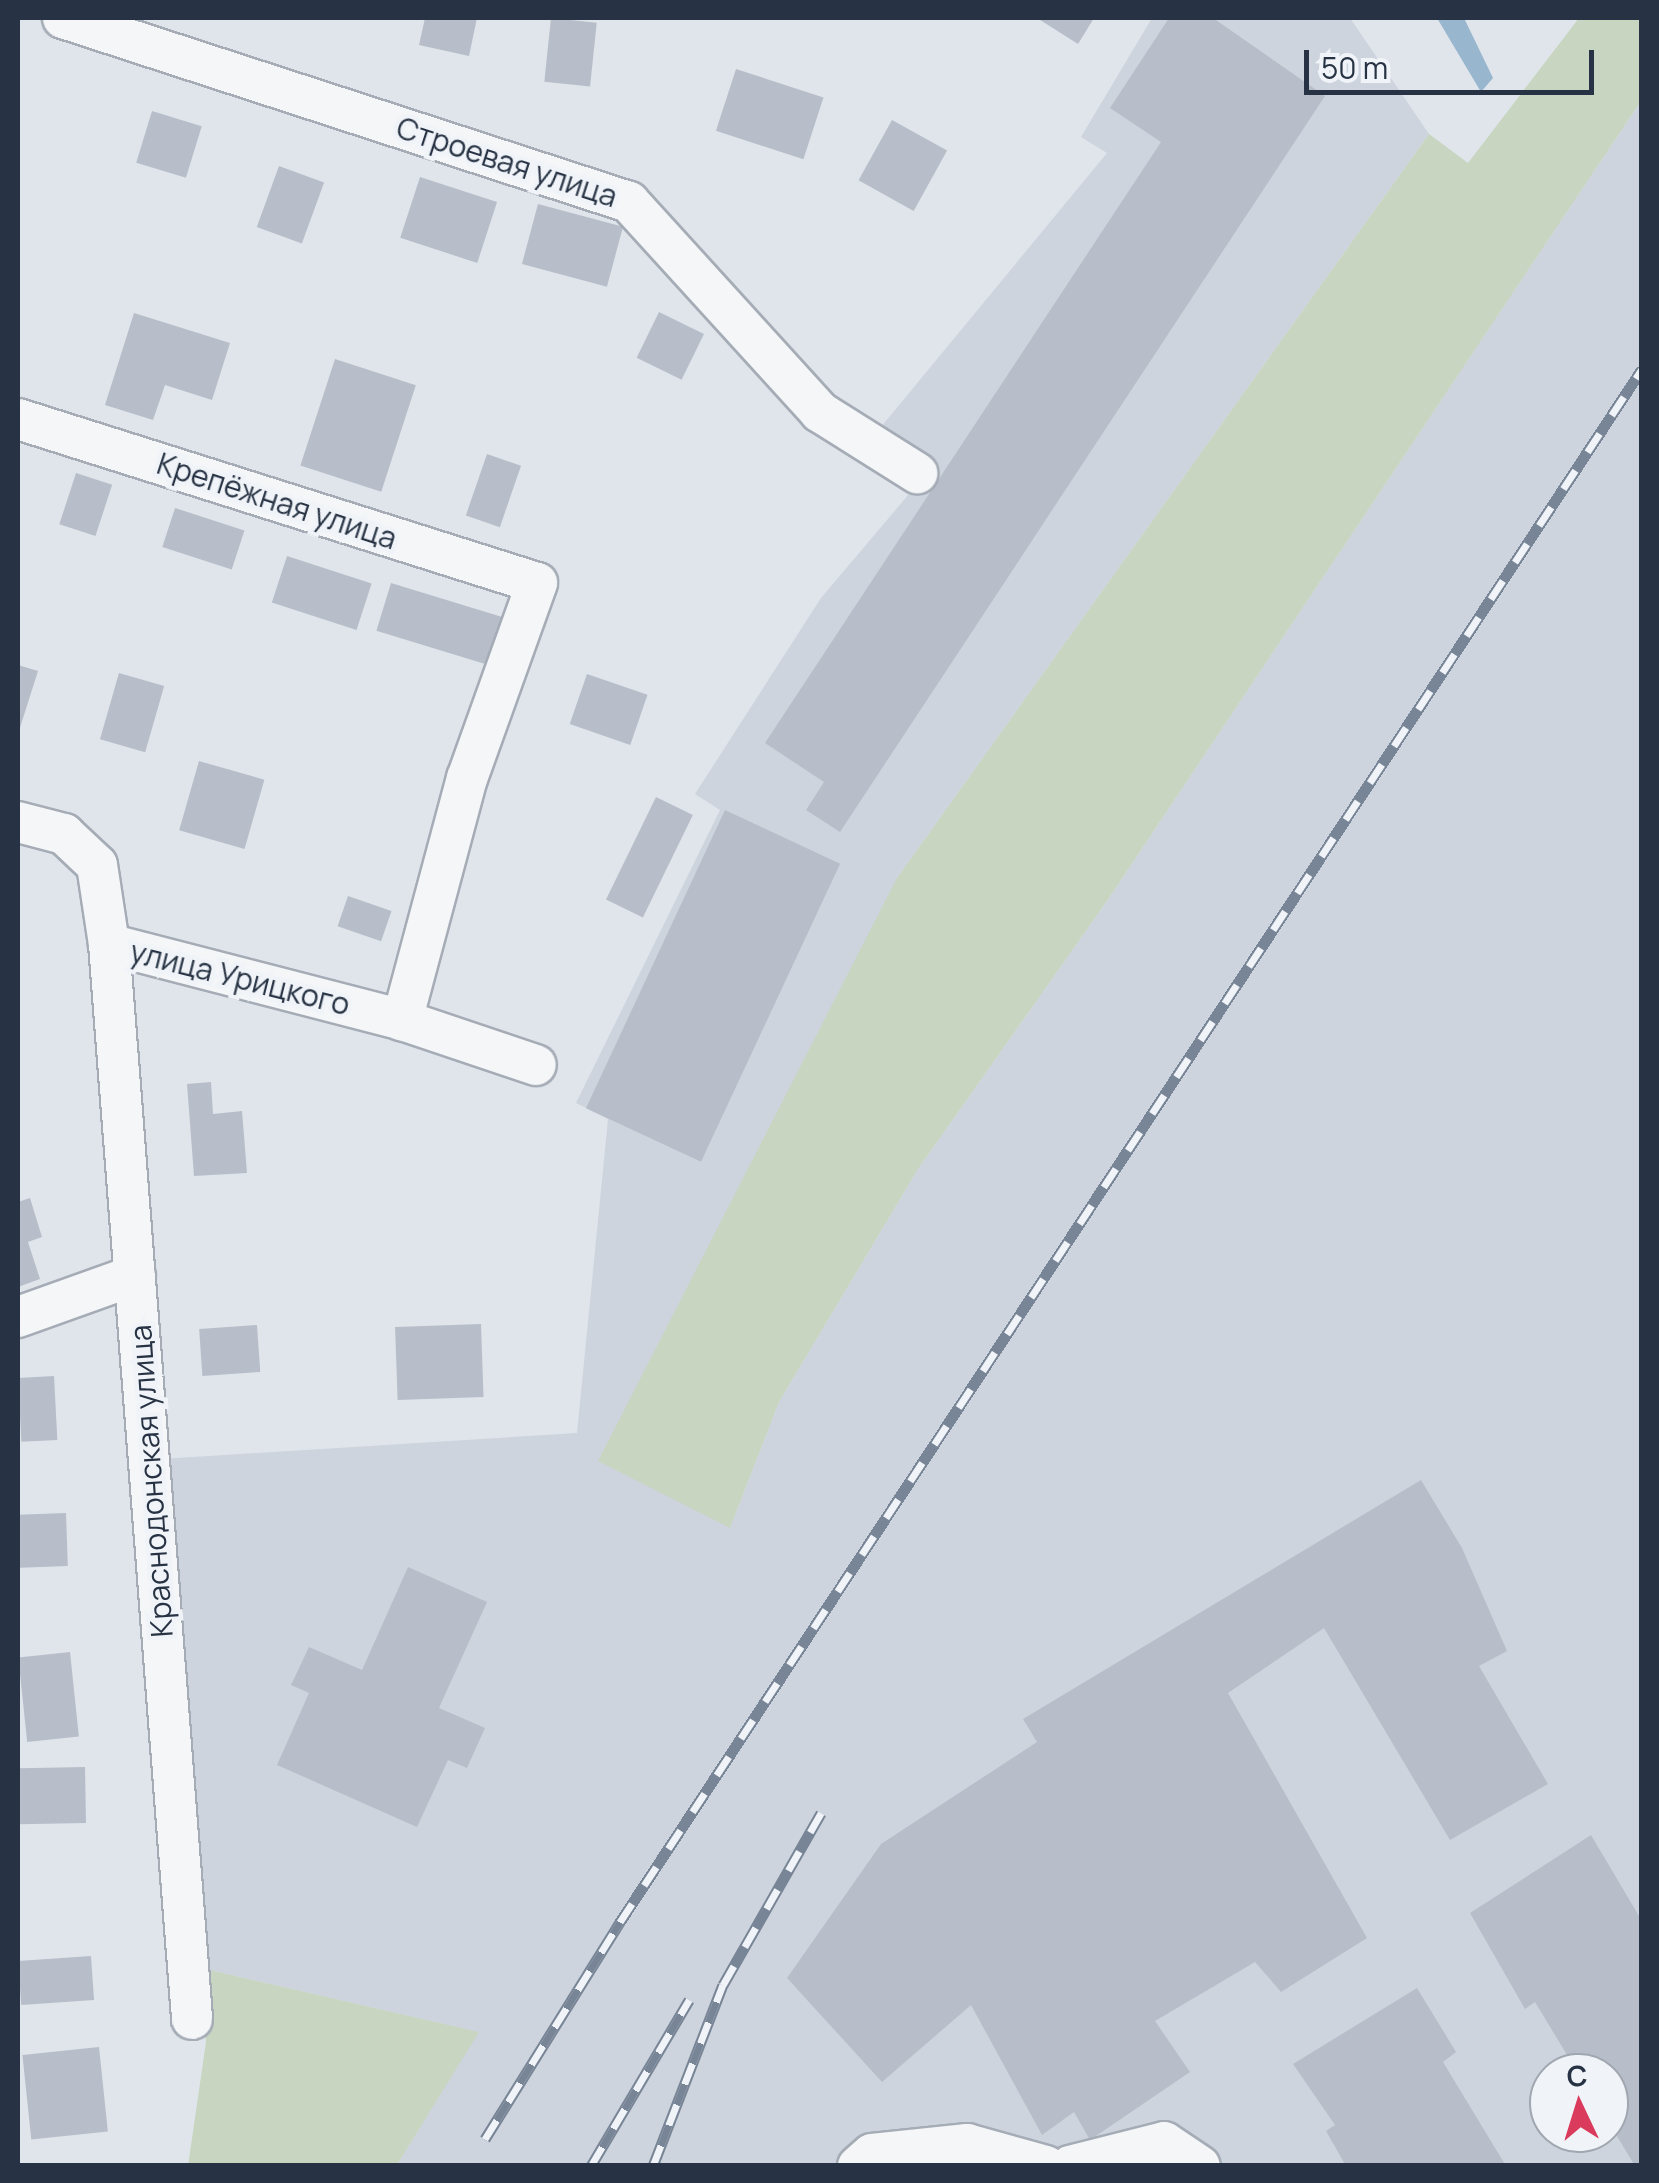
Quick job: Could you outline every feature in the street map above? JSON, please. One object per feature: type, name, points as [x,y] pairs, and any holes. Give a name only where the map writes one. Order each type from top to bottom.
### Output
[{"type":"street","name":"Строевая улица","points":[[64,18],[629,202],[820,412],[917,473]]},
{"type":"street","name":"Крепёжная улица","points":[[18,419],[538,583],[467,778],[402,1020]]},
{"type":"street","name":"улица Урицкого","points":[[18,822],[64,834],[97,864],[109,944],[402,1020],[536,1065]]},
{"type":"street","name":"Краснодонская улица","points":[[109,944],[192,2019]]},
{"type":"street","points":[[18,1317],[135,1275]]},
{"type":"street","points":[[1070,2166],[1164,2142],[1200,2166]]},
{"type":"street","points":[[858,2166],[872,2154],[967,2144],[1046,2166]]},
{"type":"shaded area","points":[[1152,18],[1350,18],[1429,134],[897,878],[730,1528],[779,1402],[918,1169],[1107,901],[1641,101],[1641,2165],[397,2165],[478,2032],[201,1968],[161,1459],[577,1433],[608,1119],[576,1103],[720,810],[695,794],[821,598],[931,468],[876,433],[1107,153],[1081,137]]},
{"type":"green space","points":[[1579,18],[1641,18],[1641,101],[1107,901],[918,1169],[779,1402],[730,1528],[598,1461],[897,878],[1429,134],[1468,163]]},
{"type":"green space","points":[[201,1968],[479,2032],[397,2165],[188,2166],[206,2042]]},
{"type":"water","points":[[1437,18],[1464,18],[1493,78],[1481,92]]},
{"type":"building","points":[[425,18],[477,18],[469,56],[419,45]]},
{"type":"building","points":[[551,18],[597,23],[590,86],[544,82]]},
{"type":"building","points":[[1037,18],[1094,18],[1078,44]]},
{"type":"building","points":[[1169,18],[1213,18],[1325,96],[840,832],[806,810],[824,782],[765,743],[1161,142],[1110,108]]},
{"type":"building","points":[[736,69],[823,97],[803,159],[716,131]]},
{"type":"building","points":[[152,111],[202,126],[186,178],[136,163]]},
{"type":"building","points":[[892,120],[947,151],[914,211],[859,180]]},
{"type":"building","points":[[279,166],[324,182],[302,243],[257,227]]},
{"type":"building","points":[[420,177],[497,202],[477,263],[400,238]]},
{"type":"building","points":[[538,204],[623,227],[607,287],[522,264]]},
{"type":"building","points":[[659,312],[704,334],[682,380],[637,358]]},
{"type":"building","points":[[134,313],[230,343],[212,400],[165,385],[153,420],[105,405]]},
{"type":"building","points":[[335,359],[416,385],[381,492],[300,466]]},
{"type":"building","points":[[487,454],[521,466],[500,527],[466,515]]},
{"type":"building","points":[[76,473],[112,485],[95,536],[59,524]]},
{"type":"building","points":[[175,508],[244,531],[232,570],[162,547]]},
{"type":"building","points":[[287,556],[372,584],[357,630],[272,603]]},
{"type":"building","points":[[391,583],[504,617],[489,665],[376,631]]},
{"type":"building","points":[[18,665],[38,671],[18,734]]},
{"type":"building","points":[[119,673],[164,686],[145,752],[100,739]]},
{"type":"building","points":[[587,674],[648,695],[630,745],[570,724]]},
{"type":"building","points":[[199,761],[264,780],[245,849],[179,830]]},
{"type":"building","points":[[656,797],[693,815],[643,917],[606,899]]},
{"type":"building","points":[[725,810],[840,864],[701,1162],[586,1108]]},
{"type":"building","points":[[348,896],[391,911],[381,941],[338,926]]},
{"type":"building","points":[[211,1082],[213,1114],[242,1111],[247,1173],[194,1176],[187,1084]]},
{"type":"building","points":[[30,1198],[42,1237],[28,1242],[40,1279],[18,1287],[18,1202]]},
{"type":"building","points":[[481,1324],[484,1397],[398,1400],[395,1327]]},
{"type":"building","points":[[257,1325],[260,1372],[202,1376],[199,1329]]},
{"type":"building","points":[[54,1376],[57,1440],[21,1442],[18,1378]]},
{"type":"building","points":[[1421,1480],[1462,1548],[1507,1651],[1479,1666],[1548,1784],[1450,1840],[1324,1628],[1228,1693],[1367,1938],[1281,1992],[1255,1962],[1155,2021],[1190,2072],[1090,2140],[1074,2112],[1042,2135],[971,2005],[882,2082],[787,1978],[881,1844],[1037,1742],[1023,1719]]},
{"type":"building","points":[[66,1513],[68,1566],[20,1568],[18,1515]]},
{"type":"building","points":[[408,1567],[487,1602],[439,1708],[485,1728],[467,1768],[448,1760],[417,1827],[277,1765],[309,1693],[291,1685],[309,1647],[362,1670]]},
{"type":"building","points":[[70,1652],[79,1737],[27,1742],[18,1657]]},
{"type":"building","points":[[85,1767],[86,1823],[20,1824],[19,1768]]},
{"type":"building","points":[[1591,1835],[1642,1921],[1642,2166],[1635,2166],[1627,2153],[1629,2053],[1566,2053],[1535,2002],[1525,2009],[1470,1913]]},
{"type":"building","points":[[91,1956],[94,2000],[21,2005],[18,1961]]},
{"type":"building","points":[[1417,1988],[1456,2052],[1443,2062],[1506,2166],[1346,2166],[1326,2131],[1335,2125],[1293,2064]]},
{"type":"building","points":[[99,2047],[108,2132],[31,2140],[22,2055]]},
{"type":"railway","points":[[485,2139],[620,1922],[1642,369]]},
{"type":"railway","points":[[653,2166],[723,1985],[821,1813]]},
{"type":"railway","points":[[591,2166],[689,2000]]}]
